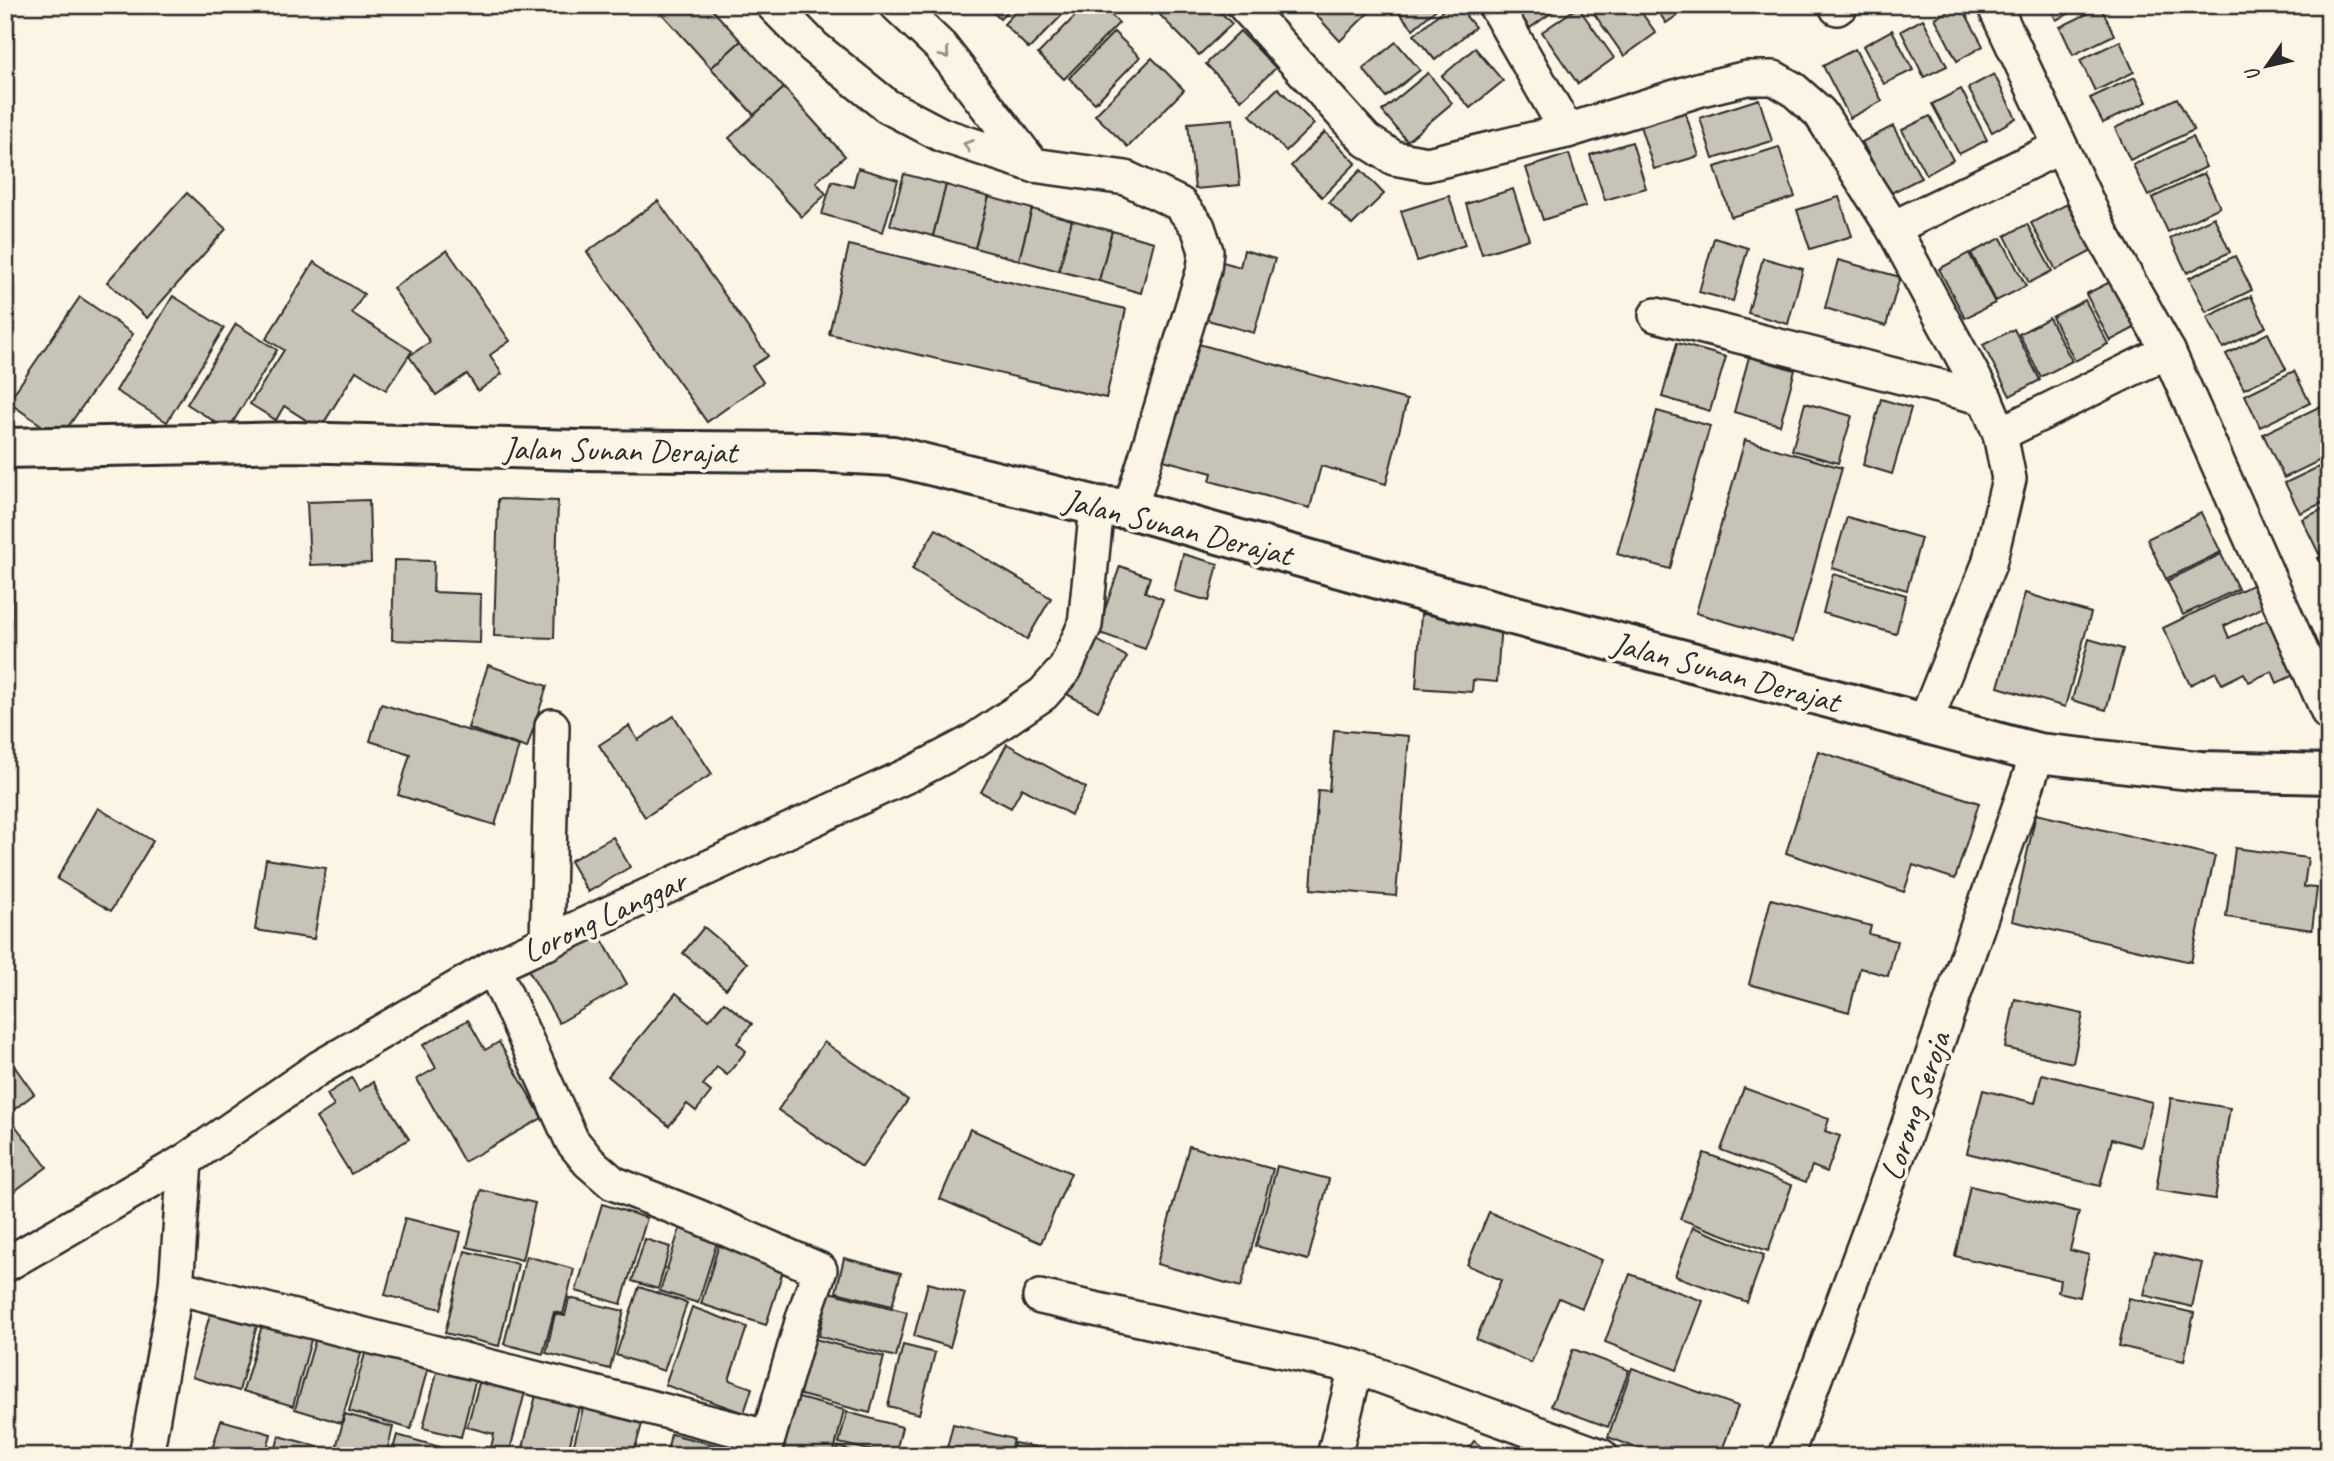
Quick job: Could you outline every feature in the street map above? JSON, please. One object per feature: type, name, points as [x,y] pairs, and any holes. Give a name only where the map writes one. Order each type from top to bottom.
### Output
[{"type":"street","name":"Lorong Langgar","points":[[5,1265],[185,1161],[318,1068],[493,967],[915,772],[972,742],[1043,694],[1065,669],[1085,625],[1113,507],[1204,270],[1206,251],[1198,227],[1180,204],[1126,178],[1033,165],[974,148],[942,135],[887,106],[814,47],[773,5]]},
{"type":"street","points":[[897,5],[941,47],[1033,165]]},
{"type":"street","points":[[1244,5],[1366,140],[1394,158],[1427,164],[1567,131],[1701,89],[1747,78],[1774,78],[1793,89],[1820,113],[1893,228],[1985,398],[2000,434],[2009,479],[1989,564],[1924,725]]},
{"type":"street","points":[[1495,5],[1567,131]]},
{"type":"street","points":[[1994,5],[2102,234],[2168,351],[2329,714]]},
{"type":"street","points":[[1893,228],[2060,147]]},
{"type":"street","points":[[1656,315],[1985,398]]},
{"type":"street","points":[[2000,434],[2168,351]]},
{"type":"street","name":"Jalan Sunan Derajat","points":[[5,448],[295,442],[578,450],[815,452],[893,456],[1113,507],[1438,596],[2038,754],[2200,771],[2329,774]]},
{"type":"street","points":[[547,943],[551,726]]},
{"type":"street","name":"Lorong Seroja","points":[[1786,1456],[1899,1152],[2038,754]]},
{"type":"street","points":[[176,1287],[765,1446],[820,1270],[613,1183],[589,1162],[572,1141],[493,967]]},
{"type":"street","points":[[146,1456],[176,1287],[185,1161]]},
{"type":"street","points":[[1040,1297],[1356,1367],[1601,1456]]},
{"type":"street","points":[[1334,1456],[1356,1367]]},
{"type":"building","points":[[708,5],[741,41],[711,68],[656,7]]},
{"type":"building","points":[[986,5],[1014,5],[1000,19]]},
{"type":"building","points":[[1022,5],[1070,7],[1029,49],[1004,24]]},
{"type":"building","points":[[1086,5],[1102,5],[1119,23],[1064,79],[1038,54]]},
{"type":"building","points":[[1142,5],[1160,5],[1151,15]]},
{"type":"building","points":[[1170,5],[1214,5],[1232,24],[1199,55],[1160,15]]},
{"type":"building","points":[[1307,5],[1368,5],[1372,9],[1340,41]]},
{"type":"building","points":[[1441,5],[1413,29],[1394,7]]},
{"type":"building","points":[[1449,5],[1457,5],[1475,27],[1435,60],[1414,35]]},
{"type":"building","points":[[1513,5],[1562,5],[1530,28]]},
{"type":"building","points":[[1588,5],[1636,5],[1656,33],[1624,56]]},
{"type":"building","points":[[1654,5],[1692,5],[1666,23]]},
{"type":"building","points":[[1709,5],[1724,5],[1714,13]]},
{"type":"building","points":[[1961,5],[1983,46],[1957,61],[1935,18]]},
{"type":"building","points":[[2049,5],[2087,5],[2056,20]]},
{"type":"building","points":[[1578,7],[1614,58],[1578,84],[1542,32]]},
{"type":"building","points":[[2101,7],[2114,35],[2073,55],[2060,27]]},
{"type":"building","points":[[1923,19],[1947,66],[1924,77],[1901,31]]},
{"type":"building","points":[[1892,30],[1913,70],[1884,84],[1863,46]]},
{"type":"building","points":[[1240,31],[1276,68],[1241,100],[1206,64]]},
{"type":"building","points":[[1114,32],[1140,57],[1095,103],[1069,78]]},
{"type":"building","points":[[741,41],[784,88],[754,115],[711,68]]},
{"type":"building","points":[[2120,41],[2134,72],[2095,91],[2080,60]]},
{"type":"building","points":[[1396,42],[1420,70],[1386,97],[1363,69]]},
{"type":"building","points":[[1475,48],[1503,81],[1470,108],[1442,76]]},
{"type":"building","points":[[1855,49],[1882,101],[1850,118],[1823,66]]},
{"type":"building","points":[[1152,58],[1184,90],[1128,147],[1095,115]]},
{"type":"building","points":[[1428,73],[1452,103],[1407,141],[1382,111]]},
{"type":"building","points":[[1994,74],[2016,118],[1992,132],[1968,88]]},
{"type":"building","points":[[2135,77],[2147,102],[2103,123],[2090,98]]},
{"type":"building","points":[[784,88],[845,156],[816,182],[826,194],[802,217],[729,138]]},
{"type":"building","points":[[1278,88],[1314,124],[1286,151],[1250,115]]},
{"type":"building","points":[[1961,89],[1987,140],[1959,154],[1932,104]]},
{"type":"building","points":[[2177,98],[2194,130],[2130,160],[2115,128]]},
{"type":"building","points":[[1759,99],[1772,141],[1713,159],[1700,118]]},
{"type":"building","points":[[1684,108],[1699,156],[1654,169],[1639,123]]},
{"type":"building","points":[[1930,116],[1953,160],[1926,175],[1902,130]]},
{"type":"building","points":[[1233,119],[1240,185],[1195,189],[1188,123]]},
{"type":"building","points":[[1893,126],[1921,178],[1889,194],[1862,142]]},
{"type":"building","points":[[1325,132],[1356,163],[1322,197],[1291,166]]},
{"type":"building","points":[[2192,137],[2206,167],[2148,196],[2133,165]]},
{"type":"building","points":[[1632,142],[1646,188],[1605,200],[1590,155]]},
{"type":"building","points":[[1779,147],[1795,197],[1731,217],[1715,167]]},
{"type":"building","points":[[1569,154],[1586,206],[1543,220],[1526,168]]},
{"type":"building","points":[[858,168],[898,180],[883,232],[822,214],[832,181],[853,187]]},
{"type":"building","points":[[1361,170],[1384,194],[1352,225],[1329,202]]},
{"type":"building","points":[[2204,173],[2220,207],[2168,232],[2152,198]]},
{"type":"building","points":[[904,174],[946,185],[933,236],[890,225]]},
{"type":"building","points":[[946,185],[989,197],[975,248],[933,236]]},
{"type":"building","points":[[1513,189],[1529,239],[1482,254],[1466,204]]},
{"type":"building","points":[[187,193],[226,229],[147,318],[107,282]]},
{"type":"building","points":[[1449,196],[1465,245],[1417,261],[1401,211]]},
{"type":"building","points":[[989,197],[1032,209],[1019,260],[975,248]]},
{"type":"building","points":[[1839,197],[1852,236],[1810,249],[1797,210]]},
{"type":"building","points":[[658,201],[768,356],[752,366],[763,382],[707,422],[587,252]]},
{"type":"building","points":[[2067,204],[2092,251],[2056,270],[2031,223]]},
{"type":"building","points":[[1032,209],[1072,220],[1059,271],[1019,260]]},
{"type":"building","points":[[2214,217],[2230,252],[2187,273],[2170,238]]},
{"type":"building","points":[[1072,220],[1112,231],[1099,281],[1059,271]]},
{"type":"building","points":[[2027,224],[2052,271],[2029,283],[2005,236]]},
{"type":"building","points":[[1112,231],[1154,242],[1141,293],[1099,281]]},
{"type":"building","points":[[1714,238],[1748,248],[1733,301],[1699,292]]},
{"type":"building","points":[[2001,238],[2026,286],[1996,301],[1971,253]]},
{"type":"building","points":[[849,245],[1126,309],[1106,398],[829,334]]},
{"type":"building","points":[[447,250],[510,341],[490,355],[502,374],[478,391],[467,374],[436,395],[409,356],[430,342],[393,288]]},
{"type":"building","points":[[1244,250],[1275,259],[1254,333],[1197,317],[1213,259],[1240,267]]},
{"type":"building","points":[[1969,253],[1995,303],[1965,318],[1939,269]]},
{"type":"building","points":[[2235,256],[2252,290],[2206,312],[2189,278]]},
{"type":"building","points":[[1763,258],[1803,269],[1788,324],[1748,313]]},
{"type":"building","points":[[1838,260],[1900,277],[1886,326],[1825,308]]},
{"type":"building","points":[[314,262],[364,294],[352,313],[412,351],[386,390],[356,371],[320,429],[284,406],[276,420],[250,404],[284,350],[266,339]]},
{"type":"building","points":[[2116,279],[2140,325],[2110,341],[2086,294]]},
{"type":"building","points":[[173,296],[224,328],[167,422],[116,391]]},
{"type":"building","points":[[2251,296],[2266,327],[2223,348],[2207,317]]},
{"type":"building","points":[[80,297],[133,334],[60,438],[8,402]]},
{"type":"building","points":[[2085,300],[2108,344],[2075,361],[2052,317]]},
{"type":"building","points":[[2049,318],[2072,361],[2041,377],[2019,334]]},
{"type":"building","points":[[236,324],[277,350],[228,430],[187,404]]},
{"type":"building","points":[[2014,329],[2040,380],[2010,396],[1983,345]]},
{"type":"building","points":[[2268,333],[2286,369],[2244,389],[2226,354]]},
{"type":"building","points":[[1187,341],[1407,400],[1386,484],[1321,466],[1310,508],[1210,481],[1212,473],[1156,458]]},
{"type":"building","points":[[1677,343],[1726,357],[1710,411],[1662,397]]},
{"type":"building","points":[[1749,357],[1795,370],[1780,425],[1734,412]]},
{"type":"building","points":[[2294,371],[2310,403],[2260,427],[2245,395]]},
{"type":"building","points":[[1881,399],[1911,408],[1892,474],[1863,465]]},
{"type":"building","points":[[1805,403],[1852,416],[1838,463],[1792,450]]},
{"type":"building","points":[[2327,403],[2329,456],[2284,478],[2263,434]]},
{"type":"building","points":[[1657,411],[1710,426],[1670,569],[1617,554]]},
{"type":"building","points":[[1745,440],[1842,468],[1793,641],[1696,613]]},
{"type":"building","points":[[2329,462],[2329,500],[2300,513],[2285,483]]},
{"type":"building","points":[[498,499],[558,501],[554,638],[494,636]]},
{"type":"building","points":[[369,500],[371,563],[310,565],[307,502]]},
{"type":"building","points":[[2329,506],[2329,549],[2319,554],[2302,519]]},
{"type":"building","points":[[2201,513],[2221,552],[2166,579],[2147,539]]},
{"type":"building","points":[[1847,517],[1921,538],[1907,590],[1832,568]]},
{"type":"building","points":[[936,529],[1051,598],[1027,639],[912,569]]},
{"type":"building","points":[[2329,553],[2329,581],[2318,558]]},
{"type":"building","points":[[1183,554],[1218,564],[1209,601],[1174,591]]},
{"type":"building","points":[[2221,554],[2238,589],[2183,615],[2167,581]]},
{"type":"building","points":[[5,555],[13,556],[11,666],[5,666]]},
{"type":"building","points":[[394,560],[434,561],[433,592],[481,594],[480,643],[392,640]]},
{"type":"building","points":[[1120,566],[1150,577],[1145,592],[1163,599],[1145,649],[1097,632]]},
{"type":"building","points":[[1833,574],[1906,595],[1896,634],[1823,613]]},
{"type":"building","points":[[2256,583],[2267,605],[2224,626],[2229,638],[2276,615],[2302,671],[2277,683],[2272,671],[2249,682],[2244,673],[2222,684],[2216,672],[2190,685],[2163,628]]},
{"type":"building","points":[[2025,593],[2091,613],[2065,707],[1998,687]]},
{"type":"building","points":[[1421,614],[1501,621],[1497,682],[1473,680],[1472,692],[1416,688]]},
{"type":"building","points":[[1095,639],[1127,657],[1098,711],[1065,693]]},
{"type":"building","points":[[2089,639],[2123,649],[2106,710],[2072,700]]},
{"type":"building","points":[[488,665],[547,686],[527,748],[468,728]]},
{"type":"building","points":[[381,704],[519,746],[495,825],[398,795],[410,754],[370,741]]},
{"type":"building","points":[[674,716],[712,774],[645,817],[599,745],[629,726],[638,740]]},
{"type":"building","points":[[1334,730],[1409,736],[1396,896],[1311,889],[1318,790],[1329,791]]},
{"type":"building","points":[[1007,744],[1086,788],[1071,815],[1022,788],[1011,808],[981,792]]},
{"type":"building","points":[[1818,751],[1979,803],[1955,879],[1913,865],[1904,892],[1786,853]]},
{"type":"building","points":[[98,808],[153,841],[111,911],[57,879]]},
{"type":"building","points":[[2036,814],[2215,856],[2191,962],[2012,921]]},
{"type":"building","points":[[613,837],[630,867],[588,892],[570,861]]},
{"type":"building","points":[[2235,848],[2308,858],[2304,887],[2317,888],[2312,930],[2226,917]]},
{"type":"building","points":[[266,859],[326,868],[314,939],[255,930]]},
{"type":"building","points":[[2321,880],[2329,880],[2329,961],[2320,961]]},
{"type":"building","points":[[1771,899],[1871,926],[1869,934],[1897,941],[1888,976],[1860,968],[1849,1012],[1749,984]]},
{"type":"building","points":[[595,927],[627,984],[559,1023],[526,966]]},
{"type":"building","points":[[704,927],[747,963],[726,989],[683,953]]},
{"type":"building","points":[[676,993],[709,1020],[724,1002],[752,1024],[737,1043],[746,1051],[727,1075],[717,1067],[703,1085],[711,1092],[696,1111],[687,1104],[669,1126],[608,1076]]},
{"type":"building","points":[[2015,999],[2083,1014],[2073,1063],[2005,1048]]},
{"type":"building","points":[[468,1020],[485,1050],[499,1042],[542,1118],[464,1162],[417,1079],[436,1068],[423,1045]]},
{"type":"building","points":[[824,1042],[908,1100],[862,1167],[778,1110]]},
{"type":"building","points":[[12,1063],[34,1094],[7,1115],[47,1167],[5,1198],[5,1068]]},
{"type":"building","points":[[2042,1074],[2152,1102],[2141,1147],[2112,1139],[2100,1186],[1967,1153],[1983,1090],[2035,1103]]},
{"type":"building","points":[[352,1078],[359,1091],[373,1082],[409,1139],[351,1174],[316,1118],[334,1106],[327,1094]]},
{"type":"building","points":[[1744,1088],[1829,1119],[1825,1131],[1840,1136],[1827,1172],[1812,1166],[1806,1182],[1721,1150]]},
{"type":"building","points":[[2171,1098],[2230,1108],[2215,1199],[2156,1190]]},
{"type":"building","points":[[970,1129],[1071,1173],[1041,1243],[940,1199]]},
{"type":"building","points":[[1189,1146],[1273,1169],[1241,1287],[1157,1264]]},
{"type":"building","points":[[1704,1153],[1792,1185],[1768,1251],[1680,1219]]},
{"type":"building","points":[[1277,1166],[1329,1179],[1308,1260],[1256,1246]]},
{"type":"building","points":[[1970,1186],[2079,1212],[2070,1250],[2089,1255],[2080,1297],[2058,1292],[2060,1280],[1955,1256]]},
{"type":"building","points":[[481,1190],[535,1203],[522,1260],[467,1247]]},
{"type":"building","points":[[602,1204],[647,1218],[621,1304],[576,1291]]},
{"type":"building","points":[[1489,1212],[1602,1260],[1582,1308],[1559,1298],[1531,1363],[1476,1339],[1501,1280],[1467,1265]]},
{"type":"building","points":[[405,1218],[461,1232],[441,1309],[385,1295]]},
{"type":"building","points":[[681,1225],[719,1236],[698,1303],[660,1291]]},
{"type":"building","points":[[1693,1227],[1764,1255],[1747,1302],[1675,1276]]},
{"type":"building","points":[[721,1238],[787,1258],[766,1325],[701,1304]]},
{"type":"building","points":[[645,1239],[670,1247],[658,1289],[632,1281]]},
{"type":"building","points":[[465,1251],[518,1264],[499,1346],[445,1333]]},
{"type":"building","points":[[2154,1252],[2202,1263],[2192,1307],[2144,1295]]},
{"type":"building","points":[[526,1256],[574,1269],[563,1314],[554,1312],[543,1354],[504,1344]]},
{"type":"building","points":[[844,1258],[901,1273],[892,1306],[836,1292]]},
{"type":"building","points":[[1630,1274],[1703,1301],[1677,1370],[1605,1342]]},
{"type":"building","points":[[928,1283],[965,1293],[950,1347],[914,1336]]},
{"type":"building","points":[[639,1287],[687,1303],[664,1371],[616,1355]]},
{"type":"building","points":[[829,1292],[907,1312],[896,1357],[819,1336]]},
{"type":"building","points":[[569,1298],[624,1311],[610,1369],[546,1353],[555,1314],[565,1316]]},
{"type":"building","points":[[2129,1298],[2194,1313],[2184,1361],[2119,1346]]},
{"type":"building","points":[[213,1304],[259,1318],[239,1391],[192,1377]]},
{"type":"building","points":[[692,1307],[747,1327],[729,1380],[752,1388],[744,1413],[665,1385]]},
{"type":"building","points":[[263,1322],[312,1336],[293,1406],[243,1391]]},
{"type":"building","points":[[319,1327],[365,1340],[341,1423],[295,1409]]},
{"type":"building","points":[[811,1338],[884,1357],[870,1413],[797,1394]]},
{"type":"building","points":[[368,1343],[430,1360],[411,1429],[349,1411]]},
{"type":"building","points":[[903,1345],[935,1353],[919,1414],[888,1406]]},
{"type":"building","points":[[1573,1349],[1629,1370],[1608,1427],[1551,1406]]},
{"type":"building","points":[[439,1364],[477,1374],[461,1437],[423,1428]]},
{"type":"building","points":[[1632,1368],[1738,1406],[1720,1456],[1658,1456],[1608,1437]]},
{"type":"building","points":[[481,1376],[526,1388],[509,1454],[491,1448],[494,1434],[467,1427]]},
{"type":"building","points":[[536,1395],[579,1407],[567,1456],[521,1456]]},
{"type":"building","points":[[795,1397],[844,1410],[833,1456],[781,1456]]},
{"type":"building","points":[[583,1408],[642,1424],[634,1452],[644,1456],[571,1456]]},
{"type":"building","points":[[847,1412],[902,1427],[895,1456],[839,1443]]},
{"type":"building","points":[[345,1414],[393,1427],[386,1456],[334,1456]]},
{"type":"building","points":[[221,1420],[271,1434],[265,1456],[210,1456]]},
{"type":"building","points":[[953,1424],[1013,1439],[1009,1456],[945,1456]]},
{"type":"building","points":[[671,1434],[735,1450],[733,1456],[666,1456]]},
{"type":"building","points":[[397,1435],[447,1449],[445,1456],[391,1456]]},
{"type":"building","points":[[279,1436],[328,1449],[326,1456],[274,1456]]},
{"type":"building","points":[[1474,1441],[1493,1456],[1463,1456]]},
{"type":"building","points":[[1014,1443],[1070,1453],[1069,1456],[1011,1456]]},
{"type":"building","points":[[838,1447],[871,1456],[836,1456]]}]
